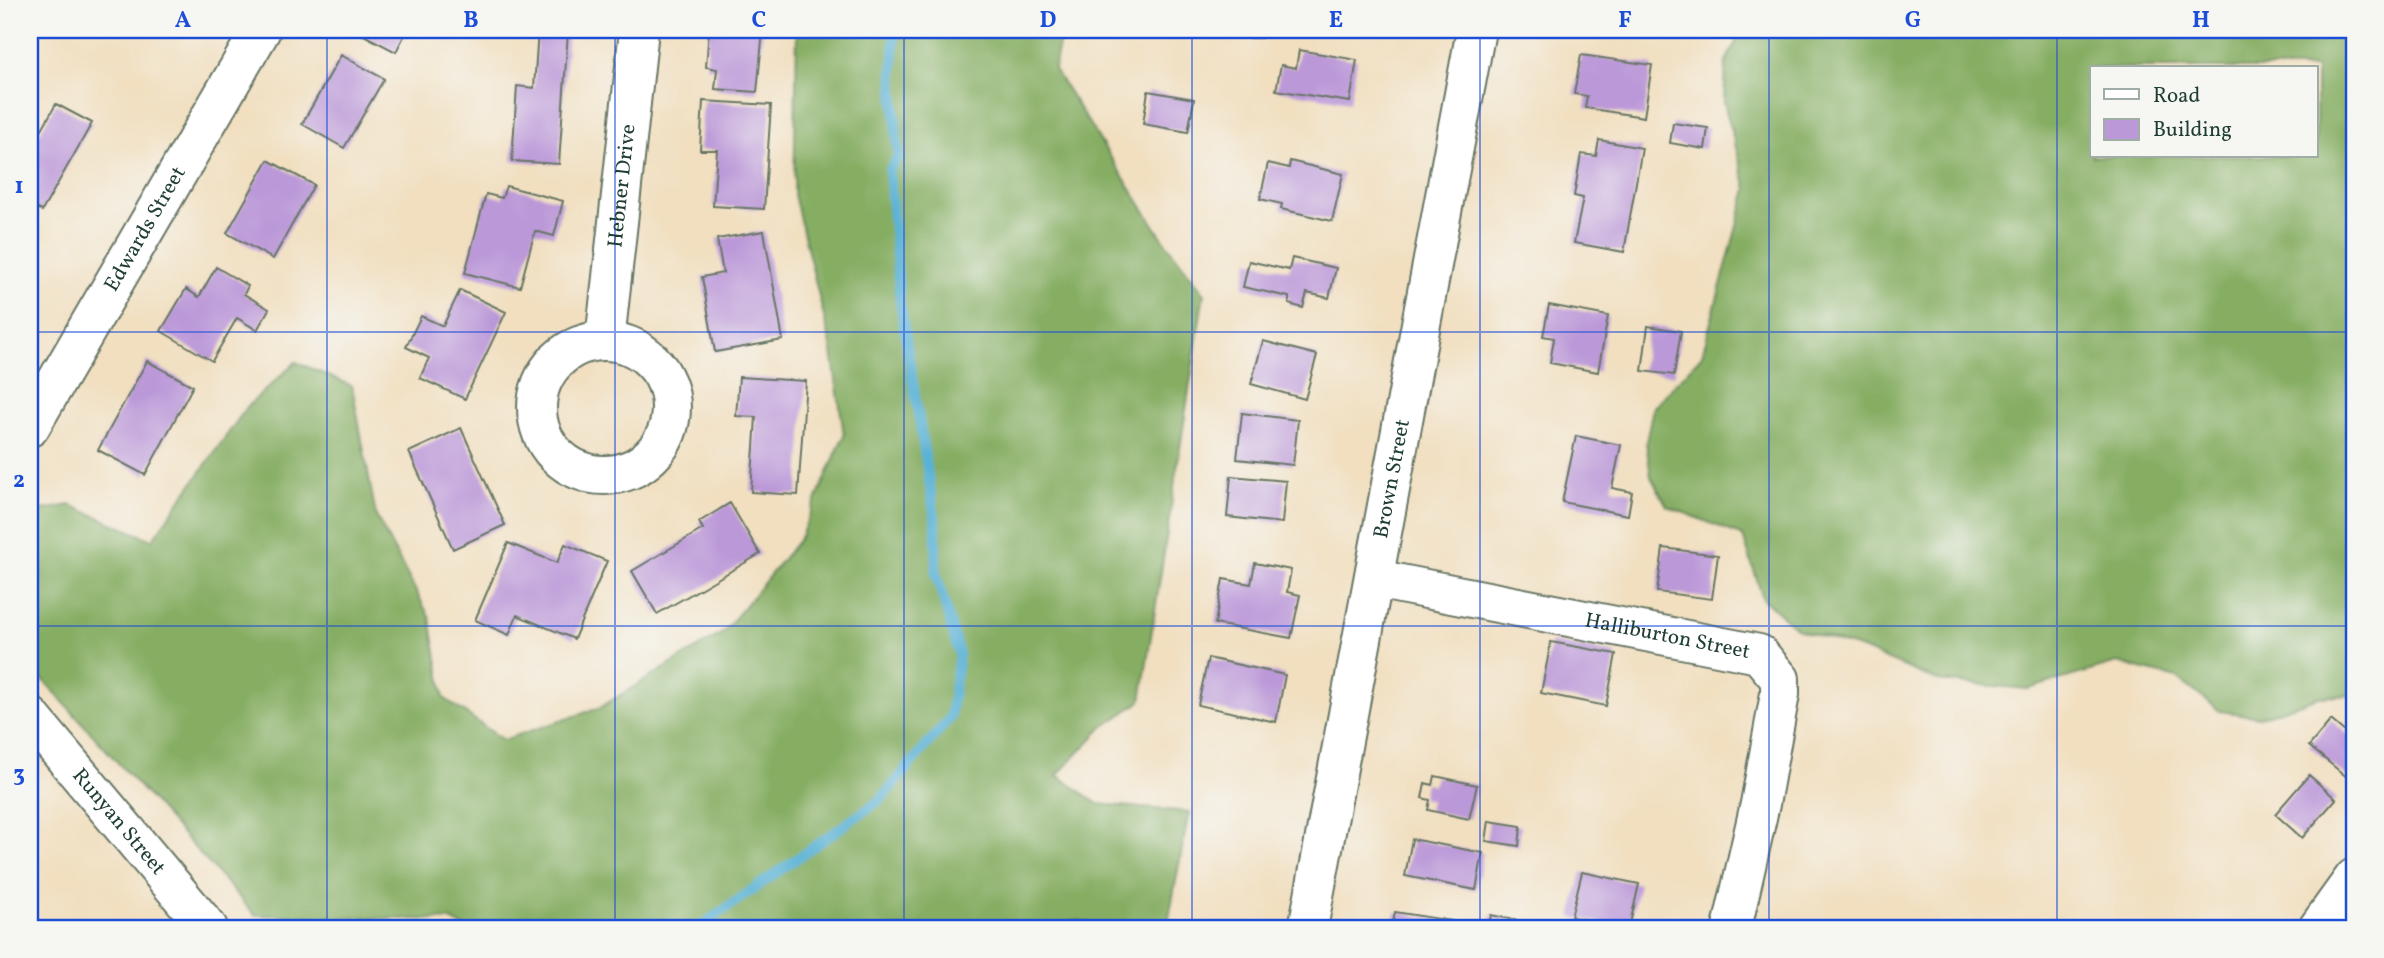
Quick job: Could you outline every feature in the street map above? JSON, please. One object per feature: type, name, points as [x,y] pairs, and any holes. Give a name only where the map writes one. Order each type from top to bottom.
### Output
[{"type":"street","name":"Edwards Street","points":[[30,426],[261,30]]},
{"type":"street","name":"Hebner Drive","points":[[605,341],[639,30]]},
{"type":"street","name":"Brown Street","points":[[1308,928],[1476,30]]},
{"type":"street","name":"Halliburton Street","points":[[1374,579],[1759,654],[1780,679],[1780,694],[1768,766],[1732,928]]},
{"type":"street","name":"Runyan Street","points":[[30,716],[208,928]]},
{"type":"street","points":[[2318,928],[2354,878]]},
{"type":"green space","points":[[797,30],[1062,30],[1054,69],[1163,239],[1204,293],[1141,701],[1103,727],[1057,775],[1098,804],[1189,812],[1167,928],[1127,928],[1074,920],[1050,928],[466,928],[451,920],[255,915],[30,665],[30,512],[70,505],[152,540],[247,407],[296,362],[352,386],[376,516],[430,618],[444,698],[503,740],[599,708],[724,632],[800,538],[844,435],[831,345],[794,195]]},
{"type":"green space","points":[[1755,30],[2354,30],[2354,695],[2319,697],[2260,717],[2220,711],[2177,678],[2117,663],[2028,689],[1938,681],[1862,649],[1797,629],[1763,599],[1743,536],[1667,506],[1651,477],[1646,442],[1653,408],[1702,355],[1747,189],[1724,103],[1726,61],[1740,34]]},
{"type":"building","points":[[354,30],[407,30],[396,52]]},
{"type":"building","points":[[538,30],[568,31],[559,164],[512,161],[517,86],[534,88]]},
{"type":"building","points":[[709,30],[763,30],[757,92],[715,89],[717,69],[706,67]]},
{"type":"building","points":[[1223,30],[1261,30],[1261,38],[1222,38]]},
{"type":"building","points":[[1299,50],[1357,60],[1350,102],[1276,90],[1281,65],[1296,68]]},
{"type":"building","points":[[341,55],[384,79],[344,148],[302,124]]},
{"type":"building","points":[[1581,55],[1652,65],[1644,117],[1585,108],[1587,96],[1574,94]]},
{"type":"building","points":[[1148,91],[1194,99],[1188,132],[1143,124]]},
{"type":"building","points":[[703,101],[771,105],[764,209],[713,206],[717,150],[700,150]]},
{"type":"building","points":[[56,104],[92,123],[42,211],[30,205],[30,132],[38,136]]},
{"type":"building","points":[[1673,123],[1708,128],[1705,149],[1670,143]]},
{"type":"building","points":[[1599,140],[1642,148],[1624,252],[1574,243],[1583,198],[1574,196],[1581,154],[1596,156]]},
{"type":"building","points":[[268,160],[314,185],[273,259],[227,233]]},
{"type":"building","points":[[1290,161],[1343,174],[1332,221],[1281,209],[1282,204],[1260,199],[1268,163],[1289,168]]},
{"type":"building","points":[[506,186],[563,201],[554,236],[535,231],[520,287],[465,273],[486,194],[502,198]]},
{"type":"building","points":[[764,231],[783,340],[715,352],[702,277],[723,273],[717,239]]},
{"type":"building","points":[[1292,258],[1336,268],[1329,298],[1307,293],[1303,308],[1289,304],[1289,297],[1243,287],[1249,261],[1289,270]]},
{"type":"building","points":[[216,267],[248,286],[244,294],[269,309],[257,330],[237,318],[212,361],[161,331],[186,289],[199,297]]},
{"type":"building","points":[[460,290],[506,312],[465,399],[420,378],[429,358],[406,347],[421,316],[443,326]]},
{"type":"building","points":[[1549,305],[1608,316],[1598,372],[1550,363],[1554,338],[1543,336]]},
{"type":"building","points":[[1648,326],[1681,331],[1674,375],[1642,371]]},
{"type":"building","points":[[1263,341],[1317,355],[1305,399],[1251,384]]},
{"type":"building","points":[[147,361],[193,386],[145,475],[98,450]]},
{"type":"building","points":[[739,377],[806,381],[798,495],[751,492],[756,417],[736,416]]},
{"type":"building","points":[[1242,413],[1298,420],[1293,465],[1237,459]]},
{"type":"building","points":[[461,428],[505,525],[453,549],[409,452]]},
{"type":"building","points":[[1576,436],[1621,445],[1612,488],[1632,492],[1628,515],[1562,502]]},
{"type":"building","points":[[1231,476],[1286,481],[1282,523],[1227,517]]},
{"type":"building","points":[[730,503],[760,554],[657,614],[632,571],[703,529],[699,522]]},
{"type":"building","points":[[508,543],[557,563],[565,544],[607,561],[574,639],[517,615],[509,635],[475,620]]},
{"type":"building","points":[[1663,548],[1718,555],[1712,599],[1657,592]]},
{"type":"building","points":[[1255,563],[1291,570],[1287,592],[1300,595],[1291,638],[1215,624],[1223,579],[1251,584]]},
{"type":"building","points":[[1551,642],[1616,654],[1606,706],[1541,693]]},
{"type":"building","points":[[1208,658],[1285,675],[1276,722],[1198,705]]},
{"type":"building","points":[[2331,720],[2354,740],[2354,783],[2309,746]]},
{"type":"building","points":[[2309,775],[2336,799],[2302,838],[2275,814]]},
{"type":"building","points":[[1435,776],[1477,785],[1469,819],[1428,810],[1430,800],[1422,798],[1425,783],[1433,785]]},
{"type":"building","points":[[1489,821],[1521,826],[1519,846],[1486,841]]},
{"type":"building","points":[[1412,839],[1483,853],[1476,890],[1405,876]]},
{"type":"building","points":[[1582,872],[1639,884],[1629,928],[1571,917]]},
{"type":"building","points":[[1395,912],[1452,921],[1451,928],[1392,928]]},
{"type":"building","points":[[1491,915],[1519,921],[1517,928],[1488,928]]},
{"type":"waterway","points":[[698,928],[880,800],[950,718],[959,654],[936,574],[936,524],[900,302],[889,171],[898,156],[893,74],[895,30]]}]
